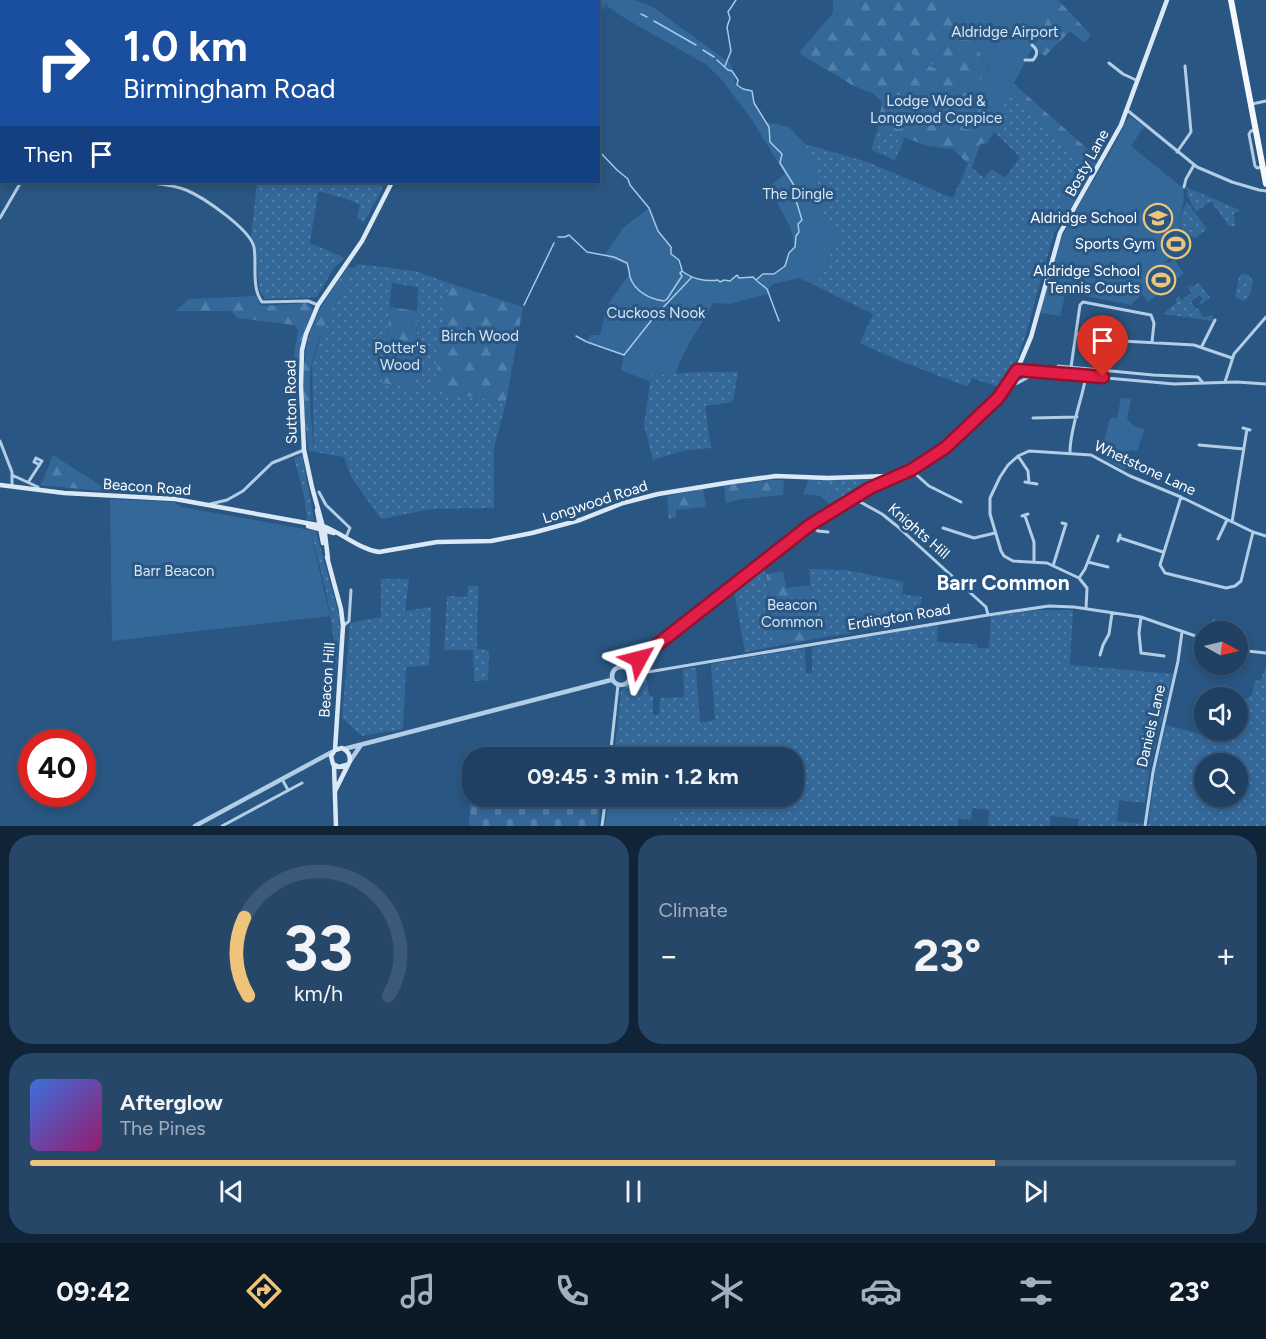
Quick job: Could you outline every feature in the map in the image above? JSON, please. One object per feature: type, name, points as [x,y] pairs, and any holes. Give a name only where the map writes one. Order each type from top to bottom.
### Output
[{"type":"main road","name":"Bosty Lane","points":[[891,478],[911,470],[955,440],[1004,390],[1017,370],[1028,344],[1060,233],[1115,137],[1167,0]]},
{"type":"main road","points":[[1231,0],[1266,184]]},
{"type":"main road","name":"Sutton Road","points":[[322,528],[304,450],[302,350],[318,305],[362,241],[391,183]]},
{"type":"main road","name":"Longwood Road","points":[[322,528],[346,537],[369,550],[379,552],[438,542],[491,541],[554,529],[632,501],[732,482],[787,476],[828,478],[888,476],[891,478]]},
{"type":"main road","name":"Beacon Road","points":[[0,485],[64,493],[169,498],[210,504],[322,528]]},
{"type":"main road","name":"Beacon Hill","points":[[322,528],[343,626],[333,751]]},
{"type":"main road","name":"Beacon Hill","points":[[335,737],[343,748]]},
{"type":"main road","points":[[334,791],[348,763],[349,753],[343,748],[333,751],[334,791],[336,826]]},
{"type":"main road","points":[[333,764],[339,767],[348,763]]},
{"type":"street","points":[[1025,60],[1033,60],[1037,55],[1032,45]]},
{"type":"street","points":[[1109,63],[1123,74],[1136,80]]},
{"type":"street","points":[[1177,152],[1191,132],[1185,66]]},
{"type":"street","points":[[1252,104],[1266,101]]},
{"type":"street","points":[[1127,110],[1194,165],[1232,182],[1266,191]]},
{"type":"street","points":[[1185,187],[1186,179],[1194,165]]},
{"type":"street","points":[[0,218],[20,183]]},
{"type":"street","points":[[150,183],[187,190],[214,207],[247,235],[254,247],[257,292],[262,302],[308,301],[318,305]]},
{"type":"street","points":[[1071,367],[1080,305],[1085,301],[1151,315],[1154,320],[1152,342]]},
{"type":"street","points":[[1225,382],[1232,358],[1266,317]]},
{"type":"street","points":[[1202,346],[1215,320]]},
{"type":"street","points":[[1076,334],[1113,340],[1202,346],[1232,358]]},
{"type":"street","points":[[1056,373],[1058,366],[1198,377],[1203,383]]},
{"type":"street","points":[[1017,370],[1174,384],[1225,382],[1266,384]]},
{"type":"street","points":[[1004,390],[1039,372]]},
{"type":"street","points":[[1070,453],[1071,437],[1086,376]]},
{"type":"street","points":[[1033,417],[1077,417]]},
{"type":"street","points":[[1232,523],[1246,429]]},
{"type":"street","points":[[0,441],[12,475],[12,486]]},
{"type":"street","points":[[1199,445],[1244,449]]},
{"type":"street","points":[[210,504],[227,500],[238,494],[272,463],[304,450]]},
{"type":"street","name":"Whetstone Lane","points":[[1018,456],[1029,452],[1091,454],[1232,523],[1266,536]]},
{"type":"street","points":[[1037,484],[1027,482],[1028,471],[1018,456],[1008,465],[990,498],[990,514],[1004,556],[1013,561],[1053,566],[1079,578],[1087,588],[1086,609]]},
{"type":"street","points":[[29,481],[38,464]]},
{"type":"street","points":[[1116,476],[1120,469]]},
{"type":"street","points":[[911,470],[929,486],[961,502]]},
{"type":"street","points":[[12,475],[38,487]]},
{"type":"street","points":[[611,680],[611,674],[617,669],[627,668],[810,525],[891,478]]},
{"type":"street","points":[[319,492],[326,505],[350,528],[346,537]]},
{"type":"street","points":[[1181,497],[1162,552],[1160,565],[1165,573],[1230,588],[1236,586],[1241,581],[1253,532]]},
{"type":"street","name":"Knights Hill","points":[[853,498],[882,514],[897,526],[986,607],[988,615]]},
{"type":"street","points":[[1025,515],[1034,542],[1034,562]]},
{"type":"street","points":[[1217,537],[1227,520]]},
{"type":"street","points":[[1053,566],[1066,524],[1062,523]]},
{"type":"street","points":[[810,525],[818,531],[828,532]]},
{"type":"street","points":[[944,528],[974,538],[995,533]]},
{"type":"street","points":[[1079,578],[1098,535]]},
{"type":"street","points":[[1119,538],[1162,552]]},
{"type":"street","points":[[1088,562],[1108,567]]},
{"type":"street","name":"Beacon Hill","points":[[343,626],[349,621],[351,590]]},
{"type":"street","name":"Erdington Road","points":[[630,675],[1049,606],[1141,617],[1194,636]]},
{"type":"street","points":[[1100,655],[1109,634],[1112,613]]},
{"type":"street","points":[[1141,617],[1139,633],[1141,653],[1164,656]]},
{"type":"street","name":"Daniels Lane","points":[[1145,826],[1153,772],[1178,661],[1182,632]]},
{"type":"street","points":[[1098,642],[1103,645]]},
{"type":"street","points":[[1157,655],[1158,650]]},
{"type":"street","points":[[1248,651],[1266,653]]},
{"type":"street","points":[[618,685],[628,681],[630,675],[627,668]]},
{"type":"street","points":[[343,748],[611,680],[618,685]]},
{"type":"street","points":[[611,747],[618,685]]},
{"type":"street","points":[[348,763],[363,742]]},
{"type":"street","points":[[195,826],[321,760],[333,751]]},
{"type":"street","points":[[321,760],[333,764]]},
{"type":"street","points":[[282,779],[288,790]]},
{"type":"street","points":[[222,826],[302,783]]},
{"type":"street","points":[[602,826],[605,807]]},
{"type":"green space","points":[[600,0],[635,0],[653,7],[731,64],[736,85],[752,93],[753,103],[766,122],[789,127],[805,144],[814,164],[823,213],[840,234],[831,251],[823,276],[812,284],[799,278],[773,284],[769,288],[770,293],[730,304],[713,303],[687,348],[676,374],[651,375],[650,382],[621,370],[624,355],[587,342],[590,335],[600,335],[607,306],[630,273],[629,265],[605,255],[623,228],[649,208],[658,231],[671,247],[671,253],[677,259],[681,269],[693,278],[720,282],[730,281],[737,275],[739,278],[753,277],[756,280],[775,274],[782,268],[795,247],[791,229],[769,187],[785,174],[752,120],[722,80],[707,65],[607,6],[607,1],[600,12]]},
{"type":"green space","name":"Lodge Wood & Longwood Coppice","points":[[833,0],[858,15],[885,46],[916,69],[911,81],[928,65],[971,86],[967,92],[988,115],[985,126],[994,132],[987,143],[980,144],[972,168],[953,149],[928,146],[878,128],[882,102],[874,94],[852,85],[799,53],[833,13]]},
{"type":"green space","name":"Aldridge Airport","points":[[833,0],[861,0],[864,18],[871,26],[897,45],[972,84],[991,74],[953,0],[1056,0],[1007,98],[994,132],[984,126],[988,115],[967,92],[970,86],[928,65],[911,82],[910,79],[916,69],[885,46],[858,15],[849,18],[833,13]]},
{"type":"green space","points":[[861,0],[953,0],[991,75],[972,84],[897,45],[864,18]]},
{"type":"green space","points":[[1056,0],[1091,35],[1085,43],[1070,31],[1045,56],[1033,49]]},
{"type":"green space","points":[[1014,84],[1099,159],[1072,209],[1062,200],[1085,162],[1009,94]]},
{"type":"green space","points":[[1009,94],[1086,161],[1062,200],[1072,209],[1054,233],[1026,334],[1018,357],[1002,388],[972,378],[968,386],[965,386],[860,343],[873,314],[812,284],[823,276],[831,251],[840,234],[823,213],[814,164],[805,144],[867,162],[953,198],[968,164],[984,178],[992,169],[1005,178],[1020,157],[994,132]]},
{"type":"green space","name":"Aldridge School","points":[[1129,116],[1144,127],[1131,146],[1183,188],[1181,232],[1166,244],[1174,255],[1163,264],[1174,259],[1184,273],[1148,302],[1142,294],[1131,305],[1066,292],[1060,316],[1040,313],[1060,242]]},
{"type":"green space","points":[[878,128],[905,138],[895,160],[871,150]]},
{"type":"green space","points":[[257,183],[384,183],[364,222],[357,218],[360,205],[318,191],[310,243],[345,258],[333,269],[317,297],[265,299],[259,290],[255,241],[251,238]]},
{"type":"green space","points":[[1186,187],[1242,211],[1234,213],[1235,226],[1229,226],[1211,201],[1196,212],[1188,197]]},
{"type":"green space","points":[[1187,202],[1207,229],[1195,238],[1185,235],[1180,223],[1181,214]]},
{"type":"green space","points":[[358,264],[415,271],[449,283],[434,391],[506,402],[494,448],[494,508],[432,509],[381,519],[351,477],[344,457],[314,452],[312,364],[325,323]],"holes":[[[392,282],[418,287],[415,388],[382,383]]]},
{"type":"green space","points":[[348,267],[354,268],[325,326],[312,362],[310,394],[314,452],[309,451],[305,422],[305,355],[312,327],[319,311]]},
{"type":"green space","points":[[1242,274],[1249,275],[1253,282],[1249,297],[1243,301],[1235,297],[1239,277]]},
{"type":"green space","points":[[1195,281],[1189,288],[1199,283],[1211,299],[1209,298],[1200,305],[1203,299],[1199,295],[1191,302],[1203,317],[1213,315],[1213,321],[1163,314],[1177,302],[1175,299],[1179,296],[1182,300],[1192,292],[1186,286],[1188,287]]},
{"type":"green space","name":"Birch Wood","points":[[449,283],[523,307],[506,402],[434,391]]},
{"type":"green space","points":[[256,296],[261,306],[307,303],[313,309],[301,349],[298,389],[295,389],[294,356],[298,330],[294,325],[237,318],[231,311],[176,311],[189,299]]},
{"type":"green space","name":"Potter's Wood","points":[[390,307],[417,311],[415,388],[382,383]]},
{"type":"green space","points":[[738,372],[733,402],[705,406],[711,448],[683,451],[653,460],[644,425],[651,375]]},
{"type":"green space","points":[[1121,398],[1131,399],[1127,419],[1134,426],[1145,429],[1137,451],[1130,450],[1125,470],[1100,456],[1110,418],[1117,418]]},
{"type":"green space","points":[[53,455],[111,492],[41,485]]},
{"type":"green space","points":[[302,455],[314,520],[307,520],[304,495],[294,458]]},
{"type":"green space","points":[[882,478],[846,499],[809,479],[828,480]]},
{"type":"green space","points":[[809,479],[846,499],[833,507],[820,496],[803,494]]},
{"type":"green space","points":[[784,480],[783,495],[741,499],[726,503],[724,485]]},
{"type":"green space","points":[[703,489],[706,507],[676,510],[676,517],[669,519],[667,496]]},
{"type":"green space","name":"Barr Beacon","points":[[110,499],[174,502],[181,507],[310,530],[330,616],[112,641]]},
{"type":"green space","points":[[310,530],[316,532],[339,615],[340,631],[335,678],[331,622]]},
{"type":"green space","points":[[764,566],[777,646],[745,652],[734,590]]},
{"type":"green space","points":[[809,569],[847,570],[903,582],[902,594],[922,597],[917,622],[815,639]]},
{"type":"green space","name":"Beacon Common","points":[[783,571],[786,588],[810,585],[815,639],[777,646],[766,574]]},
{"type":"green space","points":[[381,579],[409,579],[405,611],[431,607],[429,666],[406,667],[403,729],[362,736],[342,718],[350,623],[381,617]]},
{"type":"green space","points":[[468,586],[478,586],[477,649],[489,650],[488,680],[474,681],[473,650],[444,650],[447,596],[467,597]]},
{"type":"green space","points":[[1037,610],[1073,610],[1070,665],[1173,674],[1149,771],[1145,803],[1119,800],[1117,821],[1143,824],[1143,826],[1078,826],[1079,819],[1050,816],[1051,826],[988,826],[989,810],[973,808],[971,820],[959,818],[957,826],[672,826],[674,807],[804,807],[804,747],[615,747],[621,691],[636,677],[646,675],[649,696],[653,696],[653,715],[659,714],[660,698],[684,697],[683,669],[696,667],[700,723],[715,720],[711,664],[805,648],[806,673],[812,673],[812,647],[938,625],[937,642],[977,644],[977,648],[989,648],[991,616]]},
{"type":"green space","points":[[1266,667],[1266,826],[1148,826],[1155,773],[1166,725],[1194,733],[1194,741],[1248,741],[1248,698],[1252,695],[1255,681],[1261,680]]},
{"type":"green space","points":[[470,807],[600,807],[598,826],[469,826]]},
{"type":"green space","points":[[608,807],[674,807],[672,826],[605,826]]},
{"type":"waterway","points":[[725,66],[731,51],[727,27],[730,18],[728,12],[736,0]]},
{"type":"waterway","points":[[641,14],[647,17]]},
{"type":"waterway","points":[[654,21],[696,45]]},
{"type":"waterway","points":[[703,50],[714,57]]},
{"type":"waterway","points":[[558,237],[569,235],[587,252],[614,257],[627,263],[635,287],[653,299],[664,301],[682,276],[680,273],[682,271],[699,279],[720,282],[730,281],[737,275],[739,278],[753,277],[756,280],[763,274],[774,274],[785,266],[789,253],[795,247],[796,236],[799,232],[798,224],[802,220],[795,197],[795,187],[780,163],[782,154],[770,142],[769,127],[754,103],[752,91],[737,85],[738,80],[732,71],[717,60]]},
{"type":"waterway","points":[[600,152],[628,179],[630,185],[649,208],[658,231],[671,247],[671,254],[679,260],[682,270]]},
{"type":"waterway","points":[[524,305],[554,243]]},
{"type":"waterway","points":[[576,336],[624,355],[654,317],[691,278]]},
{"type":"waterway","points":[[757,281],[767,289],[779,321]]},
{"type":"place","name":"Aldridge School","points":[[1158,218]]},
{"type":"place","name":"Sports Gym","points":[[1176,244]]},
{"type":"place","name":"Aldridge School Tennis Courts","points":[[1161,280]]},
{"type":"district","name":"Barr Common","points":[[1003,583]]},
{"type":"route","points":[[639,659],[810,525],[870,488],[911,470],[945,448],[998,398],[1017,370],[1103,377]]},
{"type":"park label","name":"The Dingle","points":[[798,194]]},
{"type":"park label","name":"Cuckoos Nook","points":[[656,313]]}]
